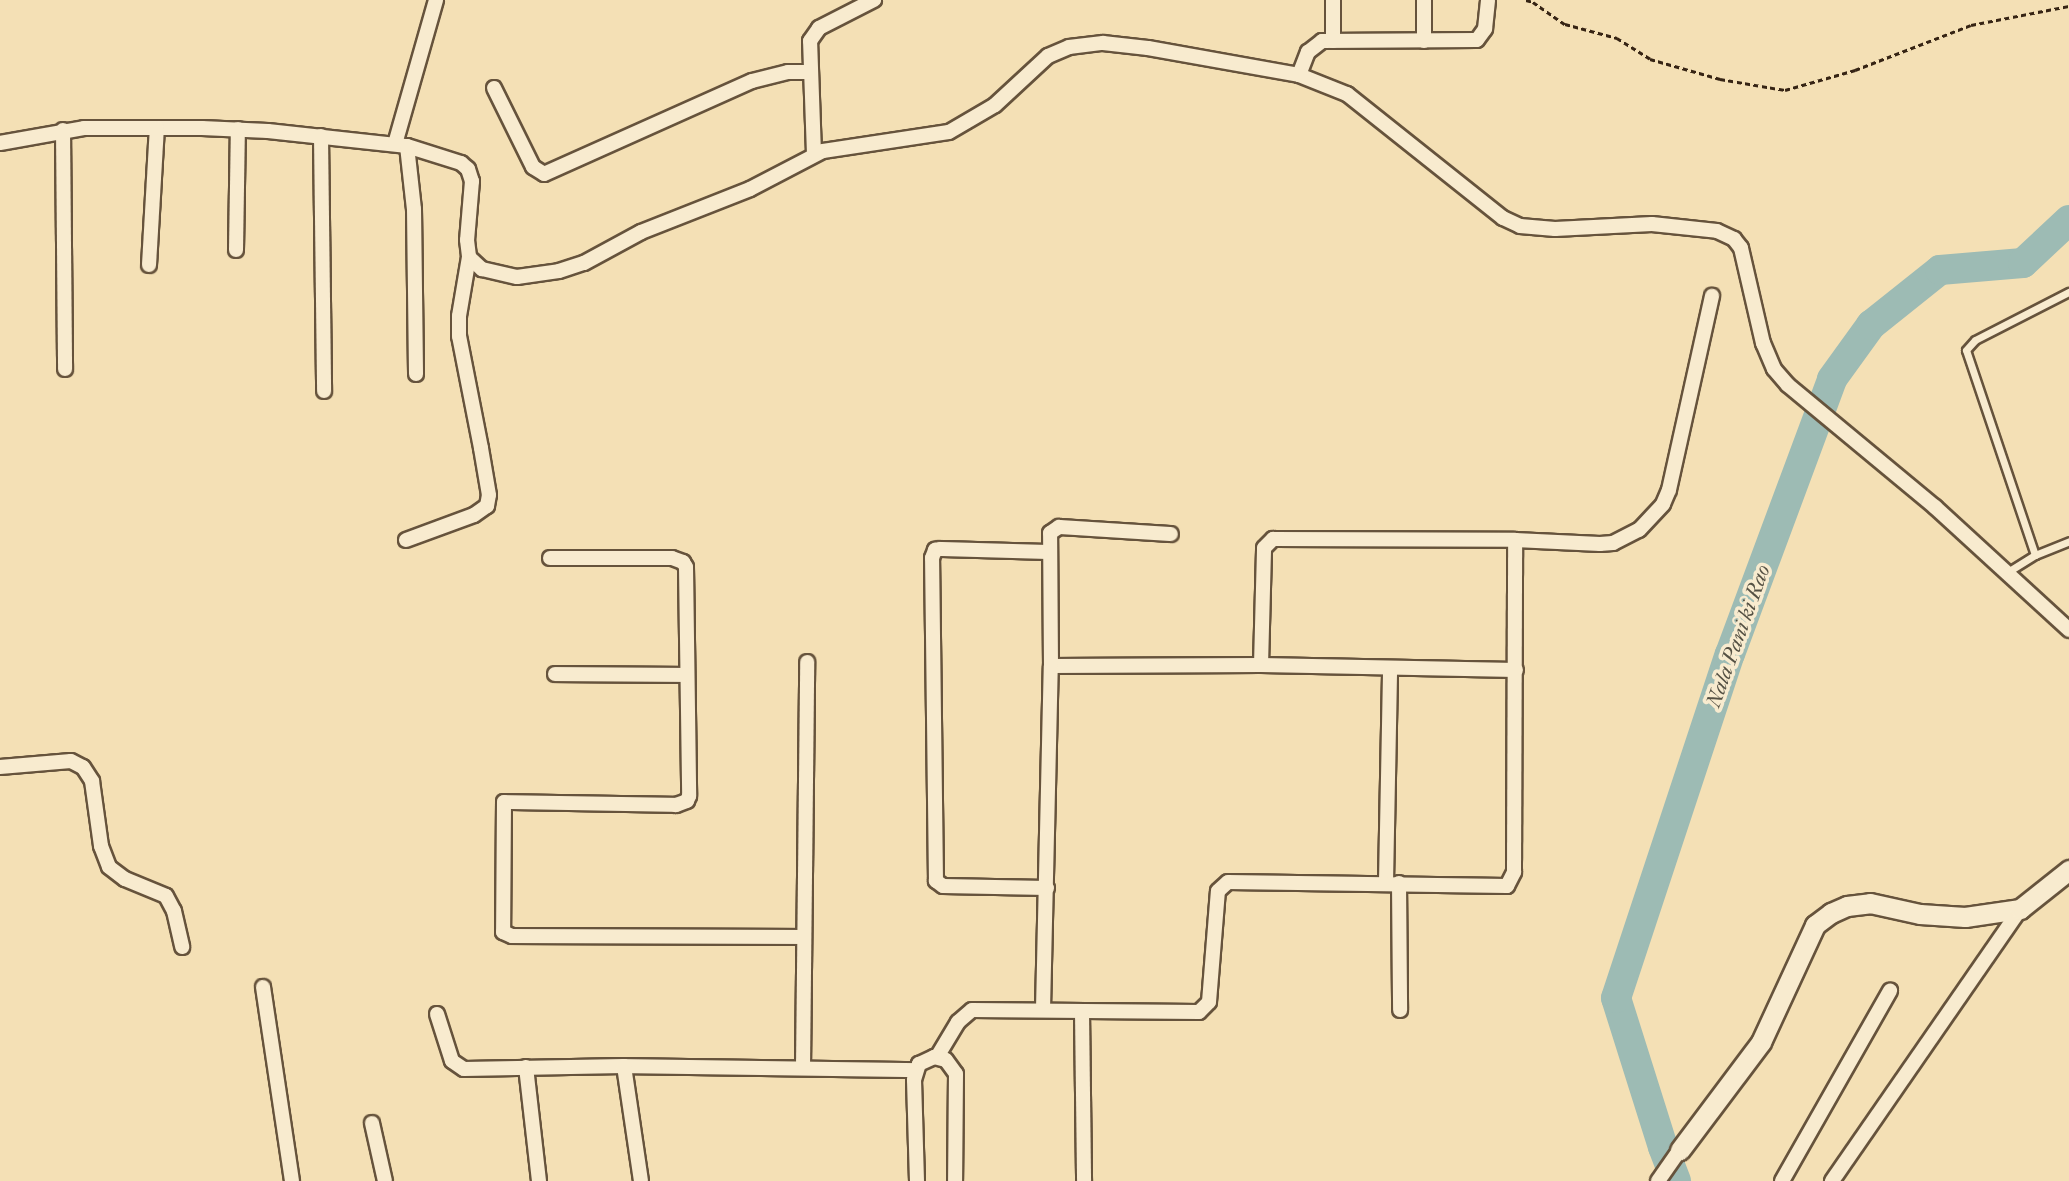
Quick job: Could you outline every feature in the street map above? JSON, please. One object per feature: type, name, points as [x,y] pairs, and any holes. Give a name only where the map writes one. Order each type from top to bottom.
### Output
[{"type":"street","points":[[416,374],[414,209],[401,145],[436,0]]},
{"type":"street","points":[[814,155],[810,72],[813,34],[819,28],[874,0]]},
{"type":"street","points":[[1333,0],[1333,41]]},
{"type":"street","points":[[1424,0],[1424,41]]},
{"type":"street","points":[[1299,75],[1312,47],[1322,41],[1477,40],[1485,29],[1488,0]]},
{"type":"street","points":[[470,257],[482,269],[504,276],[538,275],[570,268],[641,232],[761,184],[814,155],[841,146],[949,132],[995,105],[1048,56],[1084,44],[1148,48],[1299,75],[1347,94],[1503,218],[1520,226],[1555,229],[1651,224],[1727,234],[1741,248],[1768,358],[1788,385],[1844,429],[2069,630]]},
{"type":"street","points":[[494,88],[533,167],[544,174],[752,81],[780,73],[810,72]]},
{"type":"street","points":[[149,265],[157,128]]},
{"type":"street","points":[[236,250],[238,129]]},
{"type":"street","points":[[0,143],[64,130],[238,129],[401,145],[451,160],[468,169],[472,181],[467,240],[470,257],[459,316],[459,336],[489,495],[487,506],[474,515],[406,540]]},
{"type":"street","points":[[64,130],[65,369]]},
{"type":"street","points":[[321,136],[324,391]]},
{"type":"street","points":[[1261,665],[1264,548],[1273,539],[1613,543],[1639,530],[1663,504],[1669,490],[1712,296]]},
{"type":"street","points":[[1043,1009],[1051,666],[1050,533],[1059,527],[1171,534]]},
{"type":"street","points":[[937,1057],[958,1022],[972,1010],[1043,1009],[1193,1014],[1206,1007],[1218,891],[1228,881],[1501,887],[1512,880],[1516,670],[1515,540]]},
{"type":"street","points":[[1047,888],[943,886],[938,884],[934,877],[932,558],[935,550],[940,549],[1050,552]]},
{"type":"street","points":[[550,558],[679,558],[685,567],[687,801],[676,805],[504,802],[503,932],[512,936],[804,937]]},
{"type":"street","points":[[803,1067],[807,662]]},
{"type":"street","points":[[1051,666],[1261,665],[1516,670]]},
{"type":"street","points":[[1390,669],[1392,883],[1400,1010]]},
{"type":"street","points":[[555,674],[686,675]]},
{"type":"street","points":[[0,767],[72,761],[83,766],[92,781],[101,846],[109,867],[125,879],[166,896],[174,911],[182,947]]},
{"type":"street","points":[[1832,1181],[2020,909],[2069,870]]},
{"type":"street","points":[[1658,1181],[1755,1051],[1776,1013],[1815,925],[1831,913],[1870,903],[1920,914],[1965,917],[2020,909]]},
{"type":"street","points":[[264,987],[292,1181]]},
{"type":"street","points":[[1782,1181],[1890,991]]},
{"type":"street","points":[[1082,1012],[1084,1181]]},
{"type":"street","points":[[437,1014],[452,1061],[457,1067],[475,1070],[624,1066],[916,1070]]},
{"type":"street","points":[[917,1181],[916,1070],[923,1060],[937,1057],[946,1060],[956,1074],[955,1181]]},
{"type":"street","points":[[624,1066],[640,1181]]},
{"type":"street","points":[[526,1067],[538,1181]]},
{"type":"street","points":[[372,1123],[385,1181]]},
{"type":"lane","points":[[2035,555],[1966,350],[1975,340],[2069,292]]},
{"type":"lane","points":[[2006,573],[2035,555],[2069,541]]},
{"type":"path","points":[[1525,0],[1533,2],[1565,24],[1617,38],[1650,59],[1720,79],[1785,90],[1854,70],[1971,25],[2069,6]]},
{"type":"waterway","name":"Nala Pani ki Rao","points":[[1676,1181],[1616,998],[1730,654],[1832,379],[1871,325],[1940,270],[2023,263],[2069,220]]}]
